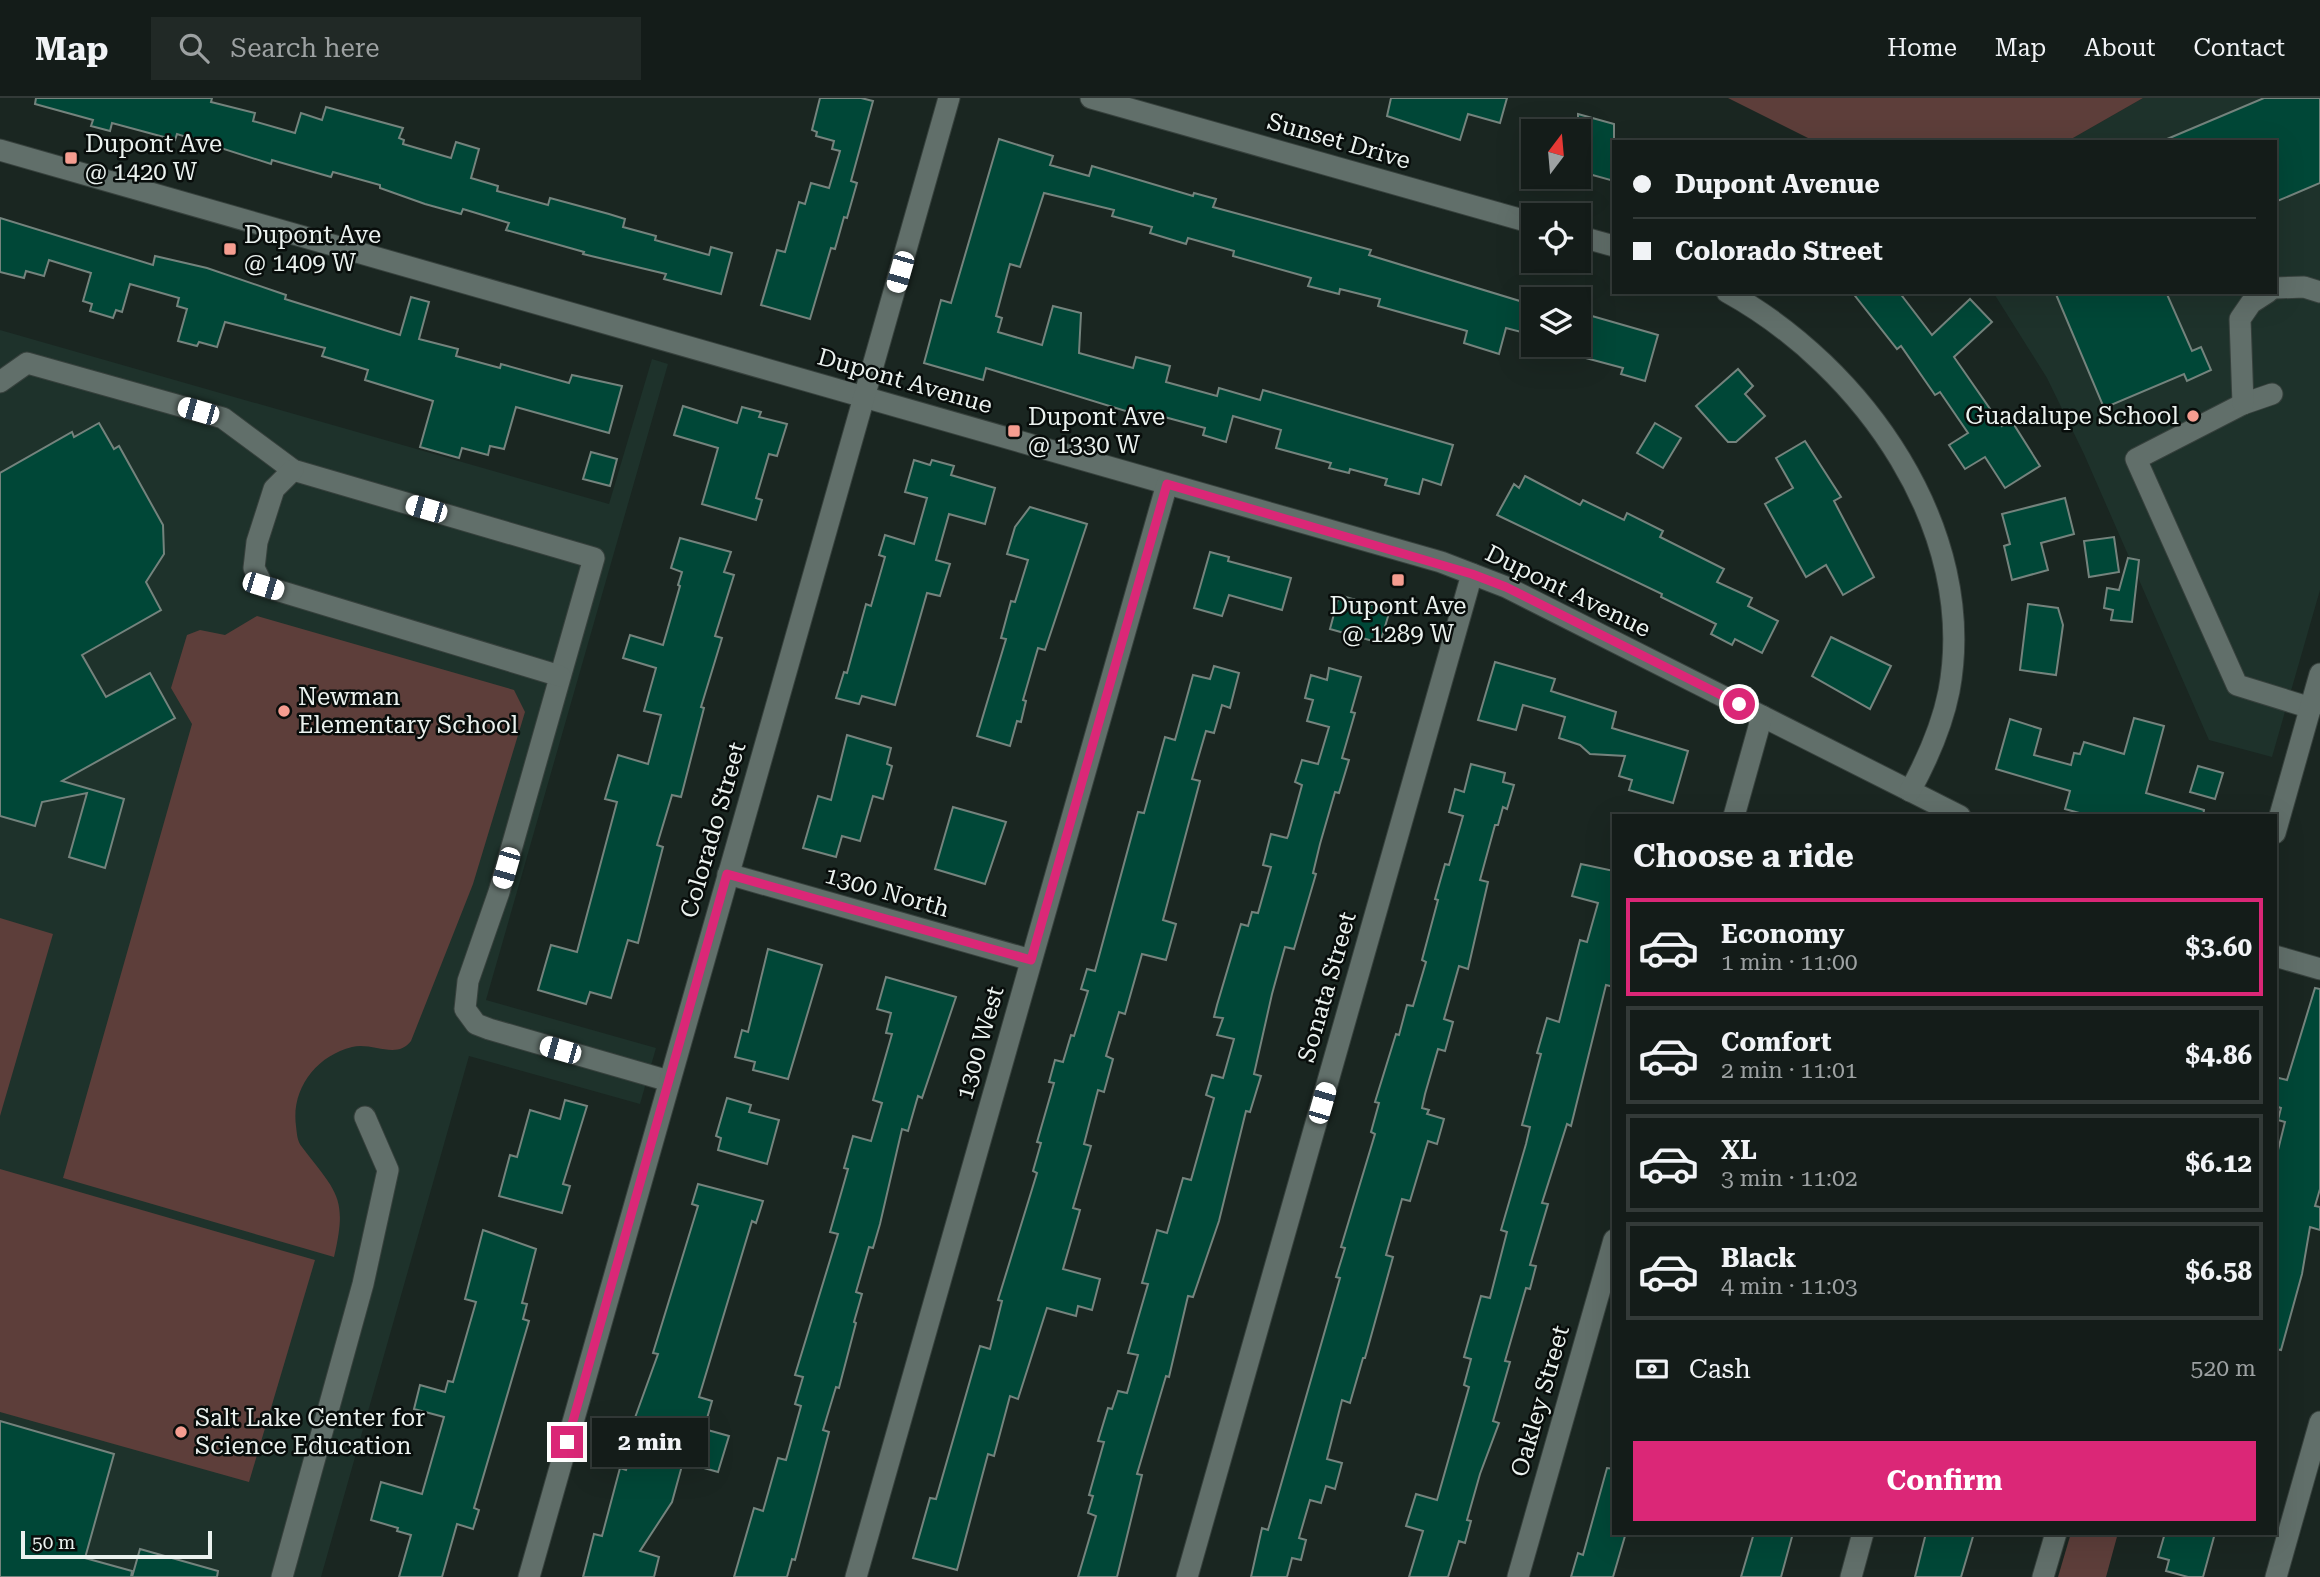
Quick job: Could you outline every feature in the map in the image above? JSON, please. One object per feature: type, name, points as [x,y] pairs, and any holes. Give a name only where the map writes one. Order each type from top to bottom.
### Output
[{"type":"street","name":"Colorado Street","points":[[529,1577],[949,98]]},
{"type":"street","name":"Sunset Drive","points":[[1091,98],[1521,220]]},
{"type":"street","name":"Dupont Avenue","points":[[0,150],[1472,574],[1506,587],[1956,814]]},
{"type":"street","points":[[1591,240],[1612,245]]},
{"type":"street","points":[[2277,288],[2304,287],[2320,292]]},
{"type":"street","points":[[1730,294],[1780,324],[1841,382],[1893,447],[1931,526],[1949,587],[1952,617],[1951,668],[1940,723],[1910,791]]},
{"type":"street","points":[[2243,404],[2239,319],[2251,303],[2265,294]]},
{"type":"street","points":[[0,382],[27,363],[223,418],[293,470],[594,558],[499,892],[468,981],[465,1009],[476,1024],[489,1029],[669,1081]]},
{"type":"street","points":[[2272,394],[2243,404],[2136,459],[2237,685],[2311,708]]},
{"type":"street","points":[[293,470],[274,489],[257,542],[254,568],[263,586],[560,676]]},
{"type":"street","name":"1300 West","points":[[856,1577],[1167,484]]},
{"type":"street","name":"Sonata Street","points":[[1186,1577],[1472,574]]},
{"type":"street","points":[[2277,826],[2320,674]]},
{"type":"street","points":[[1735,814],[1762,716]]},
{"type":"street","name":"1300 North","points":[[727,874],[1031,960]]},
{"type":"street","points":[[2277,957],[2320,969]]},
{"type":"street","points":[[282,1577],[363,1284],[388,1170],[365,1117]]},
{"type":"street","name":"Oakley Street","points":[[1518,1577],[1612,1247]]},
{"type":"street","points":[[2276,1577],[2320,1422]]},
{"type":"street","points":[[1851,1577],[1862,1535]]},
{"type":"street","points":[[2043,1577],[2055,1535]]},
{"type":"shaded area","points":[[1728,98],[2143,98],[2070,140],[1812,140]]},
{"type":"shaded area","name":"Guadalupe School","points":[[2143,98],[2320,98],[2320,590],[2272,757],[2209,740],[2084,454],[2047,378],[1994,294],[2277,294],[2277,140],[2070,140]]},
{"type":"shaded area","name":"Newman Elementary School","points":[[0,330],[609,504],[652,359],[668,364],[486,1000],[656,1048],[640,1104],[469,1056],[321,1577],[0,1577]]},
{"type":"shaded area","points":[[257,616],[514,690],[525,712],[473,884],[411,1041],[405,1047],[392,1050],[360,1046],[339,1051],[317,1066],[302,1087],[295,1112],[299,1142],[331,1186],[339,1208],[340,1221],[334,1257],[63,1178],[192,724],[171,688],[187,635],[200,630],[225,635]]},
{"type":"shaded area","points":[[0,918],[53,934],[0,1116]]},
{"type":"shaded area","points":[[0,1169],[315,1260],[249,1482],[0,1412]]},
{"type":"shaded area","points":[[2070,1535],[2117,1535],[2106,1577],[2058,1577]]},
{"type":"building","points":[[36,98],[212,98],[211,102],[255,113],[253,121],[295,133],[301,113],[322,120],[326,107],[403,128],[399,138],[404,140],[403,144],[451,158],[456,142],[479,149],[471,178],[498,186],[497,191],[548,205],[550,198],[609,214],[625,219],[623,227],[656,236],[655,240],[709,255],[711,247],[732,253],[721,294],[664,279],[666,274],[583,254],[584,252],[506,230],[509,223],[463,209],[461,214],[425,204],[380,188],[380,185],[333,172],[331,177],[272,160],[271,164],[177,134],[175,140],[112,123],[110,131],[91,126],[93,120],[35,104]]},
{"type":"building","points":[[820,98],[861,98],[873,101],[851,181],[857,183],[847,218],[844,217],[835,249],[831,248],[810,319],[761,305],[777,250],[785,252],[799,202],[805,204],[811,183],[829,188],[840,151],[832,149],[834,141],[816,136],[817,132],[812,130]]},
{"type":"building","points":[[1391,98],[1507,98],[1500,123],[1468,114],[1460,140],[1387,116]]},
{"type":"building","points":[[2264,98],[2320,98],[2320,183],[2277,201],[2277,140],[2165,140]]},
{"type":"building","points":[[1578,114],[1614,124],[1612,180],[1591,175],[1591,119],[1578,119]]},
{"type":"building","points":[[999,139],[1053,156],[1050,165],[1089,176],[1092,166],[1193,196],[1194,193],[1216,199],[1213,207],[1371,250],[1369,255],[1521,301],[1521,332],[1506,328],[1499,354],[1464,343],[1467,331],[1378,306],[1380,299],[1340,289],[1339,294],[1308,286],[1311,278],[1233,256],[1234,251],[1188,238],[1186,244],[1150,233],[1152,227],[1112,216],[1114,210],[1044,193],[1020,267],[1010,264],[996,316],[1002,318],[998,332],[1042,345],[1053,306],[1081,313],[1079,353],[1133,368],[1136,357],[1170,366],[1166,382],[1217,396],[1219,388],[1260,400],[1263,390],[1453,445],[1441,485],[1423,479],[1419,494],[1385,485],[1387,479],[1350,469],[1349,473],[1329,468],[1331,463],[1276,448],[1281,430],[1233,416],[1226,442],[1203,435],[1205,428],[1157,415],[1155,420],[986,368],[983,380],[924,363],[941,300],[951,303]]},
{"type":"building","points":[[0,218],[153,265],[155,256],[207,268],[286,295],[285,299],[400,335],[411,297],[429,302],[419,339],[458,349],[456,356],[500,368],[501,364],[569,383],[572,375],[622,386],[609,433],[516,407],[504,449],[490,446],[488,455],[462,448],[459,458],[420,447],[433,401],[365,380],[368,370],[322,356],[325,348],[225,322],[217,347],[199,342],[197,346],[178,341],[187,309],[177,306],[179,298],[130,284],[122,312],[116,310],[113,318],[90,311],[92,304],[83,301],[91,273],[49,260],[44,276],[26,271],[24,278],[0,272]]},
{"type":"building","points":[[1854,294],[1901,294],[1932,335],[1970,299],[1992,322],[1954,357],[2002,426],[2011,420],[2040,466],[2005,488],[1985,457],[1965,469],[1949,445],[1968,433],[1940,392],[1935,395],[1901,346],[1897,349]]},
{"type":"building","points":[[2056,294],[2167,294],[2192,351],[2201,347],[2211,370],[2187,381],[2184,374],[2104,408]]},
{"type":"building","points":[[1591,316],[1658,335],[1645,381],[1621,374],[1623,368],[1582,357],[1591,357]]},
{"type":"building","points":[[1738,369],[1753,386],[1745,394],[1765,416],[1736,442],[1728,442],[1696,406]]},
{"type":"building","points":[[683,406],[737,423],[742,407],[761,412],[759,417],[787,424],[777,456],[769,454],[756,498],[762,500],[756,520],[702,504],[718,448],[674,435]]},
{"type":"building","points":[[99,423],[114,449],[119,446],[163,525],[164,554],[146,582],[161,610],[82,655],[106,697],[150,673],[175,718],[62,781],[124,799],[105,868],[69,857],[87,793],[42,802],[35,826],[0,816],[0,473],[72,432],[74,437]]},
{"type":"building","points":[[1655,423],[1681,438],[1663,468],[1637,453]]},
{"type":"building","points":[[1805,441],[1841,497],[1834,501],[1874,577],[1843,595],[1826,565],[1806,577],[1765,504],[1793,488],[1776,458]]},
{"type":"building","points":[[591,452],[617,459],[610,486],[583,479]]},
{"type":"building","points":[[914,460],[930,465],[932,460],[954,466],[951,475],[995,488],[985,524],[949,514],[936,560],[950,564],[940,596],[927,593],[895,705],[862,696],[859,704],[836,698],[844,672],[847,673],[866,604],[871,606],[885,557],[879,555],[885,535],[914,544],[927,498],[905,492]]},
{"type":"building","points":[[1525,476],[1580,505],[1583,500],[1624,520],[1627,513],[1663,531],[1660,537],[1724,569],[1717,582],[1752,598],[1748,606],[1778,621],[1762,653],[1735,639],[1732,645],[1711,634],[1716,624],[1661,597],[1662,594],[1497,515],[1514,484],[1519,488]]},
{"type":"building","points":[[2065,498],[2074,534],[2041,543],[2048,570],[2012,580],[2004,546],[2010,544],[2002,514]]},
{"type":"building","points":[[1030,507],[1087,524],[1045,650],[1038,648],[1023,700],[1026,701],[1021,722],[1017,721],[1010,746],[977,736],[1006,639],[1001,638],[1011,601],[1015,602],[1028,560],[1007,554],[1015,527]]},
{"type":"building","points":[[2114,537],[2119,572],[2089,577],[2084,541]]},
{"type":"building","points":[[680,538],[731,552],[724,572],[734,575],[715,636],[722,638],[701,707],[704,708],[681,797],[672,795],[657,845],[663,847],[638,943],[628,940],[611,998],[590,992],[586,1004],[538,990],[551,945],[577,952],[617,802],[605,799],[618,755],[648,764],[661,715],[644,711],[656,668],[623,658],[630,635],[663,645],[680,586],[678,585],[682,572],[671,568]]},
{"type":"building","points":[[1210,552],[1229,557],[1228,561],[1291,578],[1282,610],[1229,595],[1222,616],[1194,608]]},
{"type":"building","points":[[2128,558],[2139,560],[2132,622],[2111,620],[2113,610],[2104,608],[2107,588],[2119,590]]},
{"type":"building","points":[[1339,595],[1390,610],[1380,643],[1330,629]]},
{"type":"building","points":[[2028,604],[2058,608],[2063,625],[2056,675],[2020,670]]},
{"type":"building","points":[[1831,637],[1891,666],[1870,709],[1812,676]]},
{"type":"building","points":[[1495,662],[1555,679],[1551,691],[1616,712],[1612,728],[1688,751],[1673,803],[1629,790],[1632,780],[1619,776],[1625,756],[1590,754],[1580,745],[1559,738],[1565,717],[1523,705],[1516,730],[1478,720]]},
{"type":"building","points":[[1214,666],[1239,673],[1230,708],[1222,705],[1214,733],[1206,731],[1192,779],[1200,781],[1163,920],[1176,924],[1166,960],[1142,954],[1125,1014],[1119,1012],[1106,1056],[1113,1059],[1104,1092],[1098,1090],[1084,1144],[1091,1146],[1073,1208],[1080,1210],[1063,1269],[1100,1279],[1092,1310],[1078,1306],[1076,1316],[1047,1308],[1018,1399],[1010,1396],[994,1456],[988,1454],[957,1570],[913,1558],[930,1498],[936,1499],[980,1346],[990,1349],[1002,1301],[998,1300],[1037,1173],[1033,1171],[1041,1143],[1037,1142],[1054,1083],[1049,1082],[1055,1060],[1063,1062],[1071,1035],[1074,1036],[1088,991],[1081,989],[1087,969],[1095,971],[1138,812],[1144,813],[1165,737],[1175,740],[1193,675],[1210,679]]},
{"type":"building","points":[[1329,668],[1361,677],[1351,712],[1355,713],[1342,758],[1349,760],[1339,793],[1335,792],[1313,873],[1316,874],[1294,949],[1285,947],[1254,1074],[1261,1076],[1250,1112],[1246,1111],[1219,1221],[1193,1297],[1188,1296],[1169,1377],[1166,1376],[1137,1474],[1142,1475],[1117,1577],[1078,1577],[1096,1516],[1088,1513],[1093,1496],[1089,1495],[1104,1442],[1098,1441],[1108,1408],[1112,1409],[1118,1391],[1127,1393],[1138,1355],[1128,1353],[1148,1284],[1142,1283],[1157,1230],[1167,1233],[1183,1178],[1191,1180],[1214,1098],[1206,1095],[1212,1075],[1223,1078],[1234,1039],[1217,1035],[1223,1018],[1214,1017],[1217,1005],[1241,924],[1248,926],[1252,912],[1258,913],[1271,867],[1263,865],[1271,834],[1287,838],[1288,836],[1302,785],[1295,782],[1302,760],[1318,764],[1329,727],[1307,721],[1313,700],[1305,698],[1311,675],[1327,680]]},
{"type":"building","points":[[2134,718],[2164,726],[2146,793],[2204,810],[2203,814],[2083,814],[2065,809],[2070,791],[1996,769],[2010,719],[2041,729],[2034,755],[2071,765],[2074,753],[2080,754],[2084,742],[2124,754]]},
{"type":"building","points":[[847,735],[891,748],[887,764],[892,766],[883,799],[873,796],[860,841],[842,836],[836,857],[803,848],[818,796],[831,800]]},
{"type":"building","points":[[1471,764],[1505,773],[1503,782],[1514,785],[1507,809],[1503,807],[1498,825],[1495,825],[1480,880],[1488,882],[1468,969],[1459,966],[1444,1019],[1453,1022],[1445,1051],[1438,1049],[1422,1108],[1429,1110],[1427,1114],[1444,1119],[1437,1144],[1428,1141],[1410,1201],[1402,1199],[1386,1255],[1393,1257],[1365,1358],[1350,1403],[1342,1400],[1327,1459],[1342,1463],[1335,1489],[1326,1486],[1321,1503],[1310,1500],[1299,1538],[1306,1540],[1301,1560],[1292,1558],[1287,1577],[1251,1577],[1262,1528],[1268,1530],[1340,1278],[1336,1277],[1345,1248],[1341,1247],[1375,1134],[1371,1132],[1379,1103],[1375,1102],[1396,1034],[1399,1035],[1407,1005],[1413,1006],[1426,962],[1422,960],[1438,900],[1435,899],[1445,864],[1449,865],[1463,816],[1449,812],[1455,789],[1464,792]]},
{"type":"building","points":[[2198,766],[2223,773],[2215,799],[2190,792]]},
{"type":"building","points":[[953,807],[1006,822],[985,884],[935,869]]},
{"type":"building","points":[[1581,864],[1612,871],[1612,986],[1606,985],[1571,1126],[1567,1124],[1542,1203],[1548,1204],[1530,1265],[1536,1266],[1530,1289],[1526,1288],[1505,1361],[1510,1362],[1493,1421],[1499,1423],[1480,1474],[1467,1520],[1471,1521],[1465,1543],[1459,1541],[1448,1577],[1409,1577],[1423,1531],[1406,1526],[1416,1494],[1437,1500],[1469,1387],[1464,1385],[1471,1359],[1464,1357],[1481,1296],[1490,1298],[1507,1232],[1501,1230],[1530,1127],[1522,1125],[1541,1054],[1537,1053],[1547,1018],[1559,1022],[1580,940],[1587,942],[1598,903],[1572,896]]},
{"type":"building","points":[[768,949],[822,965],[788,1079],[753,1070],[755,1062],[735,1057],[742,1030],[748,1032]]},
{"type":"building","points":[[886,977],[956,997],[922,1098],[918,1096],[908,1131],[902,1129],[880,1224],[873,1248],[869,1247],[856,1292],[862,1294],[854,1322],[856,1323],[839,1388],[836,1387],[823,1430],[829,1432],[795,1560],[792,1559],[787,1577],[734,1577],[754,1508],[763,1511],[778,1458],[786,1460],[801,1406],[795,1404],[803,1377],[795,1375],[838,1234],[830,1232],[848,1169],[844,1168],[853,1136],[871,1141],[882,1103],[873,1100],[892,1034],[886,1033],[891,1013],[877,1009]]},
{"type":"building","points":[[2315,988],[2320,989],[2320,1189],[2315,1206],[2320,1207],[2320,1230],[2310,1227],[2302,1274],[2281,1350],[2277,1349],[2277,1154],[2285,1122],[2278,1120],[2281,1108],[2277,1107],[2277,1078],[2287,1080]]},
{"type":"building","points":[[727,1098],[751,1105],[749,1112],[779,1120],[767,1164],[718,1150],[721,1138],[716,1136]]},
{"type":"building","points":[[565,1100],[587,1106],[563,1184],[570,1186],[562,1213],[499,1196],[510,1155],[517,1157],[530,1110],[560,1119]]},
{"type":"building","points":[[698,1184],[763,1201],[756,1223],[752,1221],[699,1397],[712,1401],[704,1429],[729,1436],[718,1472],[683,1462],[672,1502],[640,1551],[659,1557],[654,1577],[583,1577],[594,1534],[602,1536],[620,1468],[626,1470],[639,1428],[632,1426],[658,1354],[653,1353],[698,1206],[692,1204]]},
{"type":"building","points":[[483,1230],[536,1249],[522,1303],[527,1304],[523,1319],[529,1321],[474,1508],[479,1510],[473,1529],[457,1524],[442,1577],[399,1577],[411,1535],[371,1520],[381,1482],[422,1494],[444,1417],[414,1409],[420,1385],[445,1392],[448,1381],[453,1382],[476,1302],[465,1299]]},
{"type":"building","points":[[0,1421],[114,1454],[85,1558],[132,1571],[131,1577],[0,1577]]},
{"type":"building","points":[[1607,1468],[1612,1469],[1612,1535],[1625,1536],[1613,1577],[1571,1577],[1578,1553],[1583,1555]]},
{"type":"building","points":[[1753,1535],[1792,1535],[1781,1577],[1741,1577]]},
{"type":"building","points":[[1926,1535],[1973,1535],[1961,1577],[1915,1577]]},
{"type":"building","points":[[2164,1535],[2214,1535],[2203,1577],[2188,1577],[2166,1571],[2169,1560],[2158,1557]]},
{"type":"building","points":[[140,1549],[218,1571],[217,1577],[132,1577]]},
{"type":"place","name":"Dupont Ave @ 1420 W","points":[[71,158]]},
{"type":"place","name":"Dupont Ave @ 1409 W","points":[[230,249]]},
{"type":"place","name":"Guadalupe School","points":[[2193,416]]},
{"type":"place","name":"Dupont Ave @ 1330 W","points":[[1014,431]]},
{"type":"place","name":"Dupont Ave @ 1289 W","points":[[1398,580]]},
{"type":"place","name":"Newman Elementary School","points":[[284,711]]},
{"type":"place","name":"Salt Lake Center for Science Education","points":[[181,1432]]},
{"type":"route","points":[[567,1442],[727,874],[1031,960],[1167,484],[1441,562],[1506,587],[1739,704]]}]
